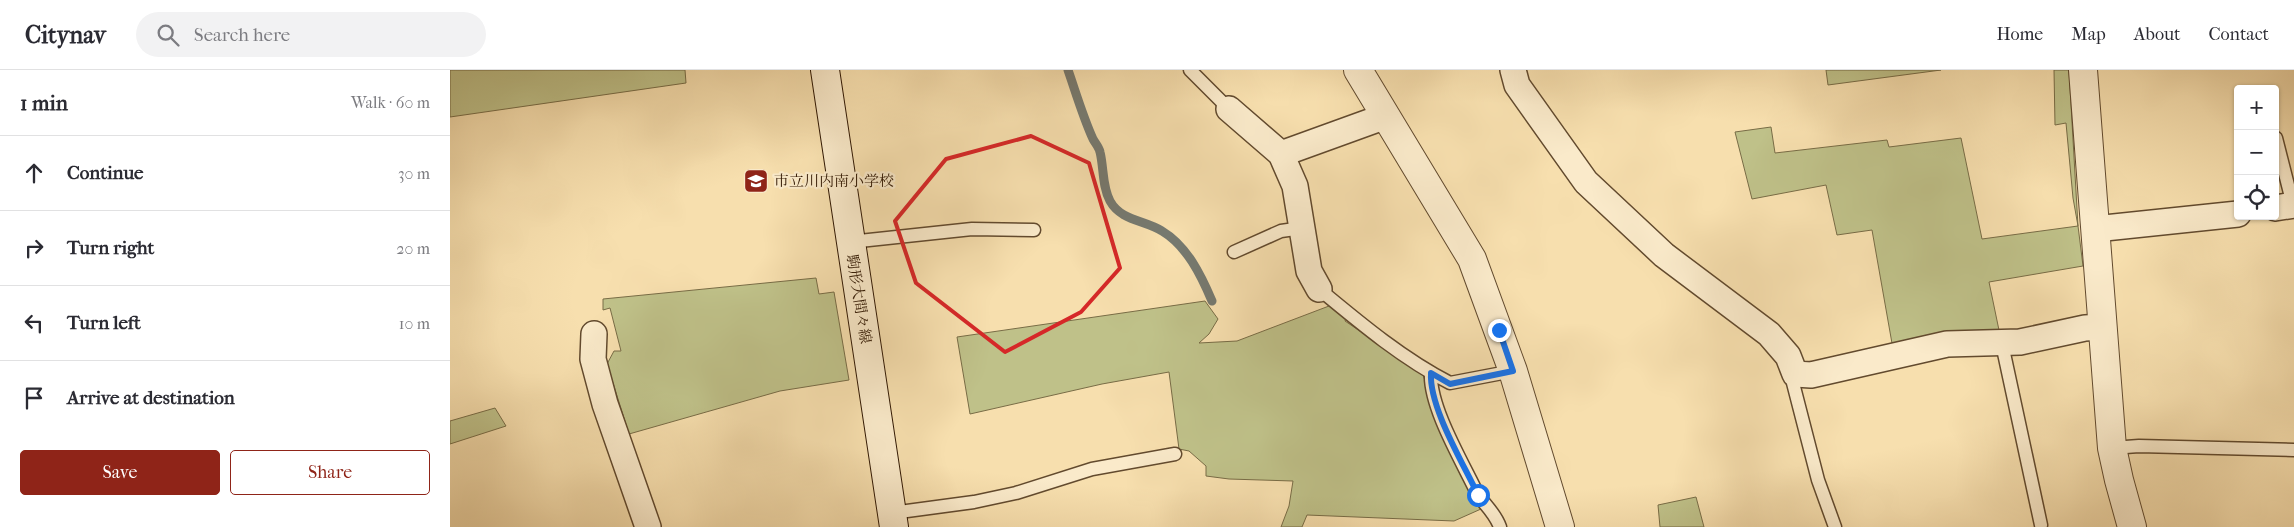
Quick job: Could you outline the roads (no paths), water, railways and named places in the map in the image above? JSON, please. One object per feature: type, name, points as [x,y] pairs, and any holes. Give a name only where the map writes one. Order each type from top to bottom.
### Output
[{"type":"street","name":"駒形大間々線","points":[[825,70],[893,520]]},
{"type":"street","points":[[1358,70],[1472,259],[1513,371],[1560,527]]},
{"type":"street","points":[[1513,70],[1517,85],[1586,182],[1664,255],[1769,334],[1788,356],[1795,374],[1811,375],[1947,344],[2002,344],[2085,328],[2103,327]]},
{"type":"street","points":[[2083,70],[2112,448],[2132,527]]},
{"type":"street","points":[[1229,109],[1281,154],[1295,186],[1309,271],[1319,289]]},
{"type":"street","points":[[1281,154],[1386,116]]},
{"type":"street","points":[[2279,207],[2294,205]]},
{"type":"street","points":[[2095,229],[2234,214]]},
{"type":"street","points":[[594,334],[593,359],[605,404],[648,527]]},
{"type":"lane","points":[[1190,70],[1229,109]]},
{"type":"lane","points":[[2279,149],[2294,205]]},
{"type":"lane","points":[[1234,252],[1282,231],[1302,228]]},
{"type":"lane","points":[[850,242],[972,229],[1034,230]]},
{"type":"lane","points":[[1319,289],[1360,323],[1431,373],[1450,384],[1513,371]]},
{"type":"lane","points":[[2002,344],[2041,525]]},
{"type":"lane","points":[[1431,373],[1430,384],[1444,424],[1478,495],[1495,514],[1500,527]]},
{"type":"lane","points":[[1795,374],[1793,383],[1818,480],[1836,527]]},
{"type":"lane","points":[[2112,448],[2138,446],[2294,450]]},
{"type":"lane","points":[[893,520],[1016,493],[1092,469],[1175,454]]},
{"type":"waterway","points":[[1068,70],[1086,122],[1099,150],[1104,183],[1110,201],[1120,213],[1155,227],[1171,237],[1186,253],[1198,271],[1212,301]]},
{"type":"place","name":"市立川内南小学校","points":[[756,181]]}]
